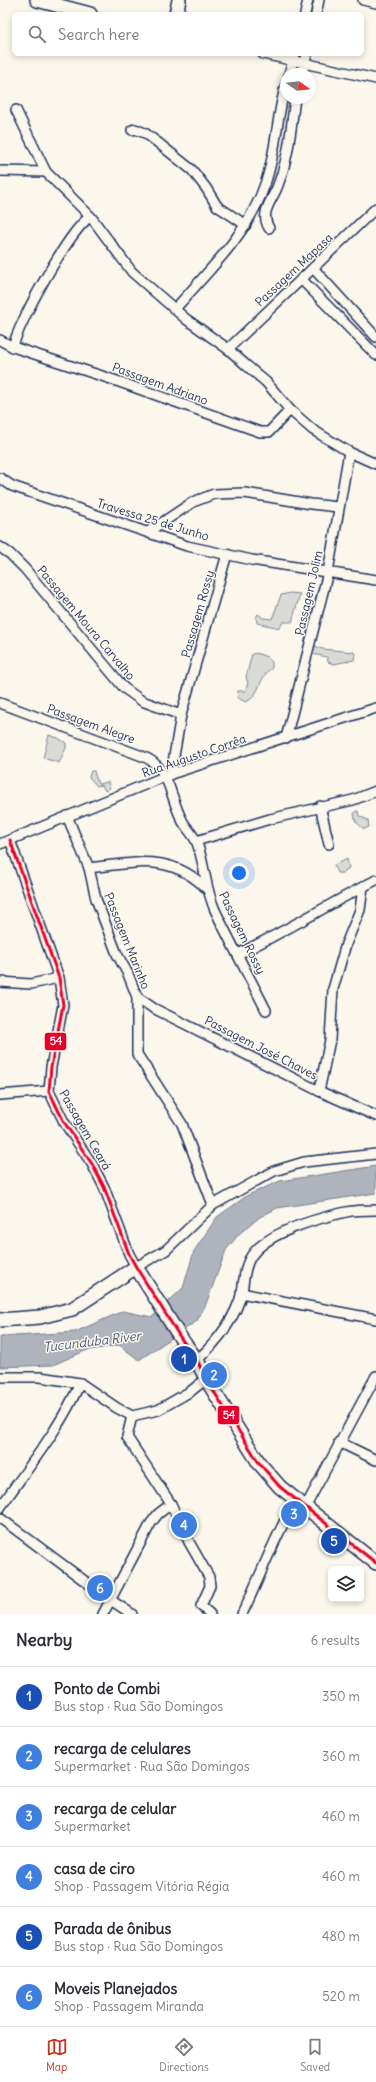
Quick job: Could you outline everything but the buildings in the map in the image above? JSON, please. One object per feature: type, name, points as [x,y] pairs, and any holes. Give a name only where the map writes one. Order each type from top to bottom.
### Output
[{"type":"street","points":[[37,0],[82,12]]},
{"type":"street","points":[[176,12],[179,0]]},
{"type":"street","points":[[305,12],[308,0]]},
{"type":"street","points":[[316,12],[319,0]]},
{"type":"street","points":[[364,0],[376,3]]},
{"type":"street","points":[[284,56],[306,59],[376,79]]},
{"type":"street","points":[[291,68],[294,57]]},
{"type":"street","points":[[175,309],[246,225],[266,184],[275,148],[280,104]]},
{"type":"street","points":[[269,228],[265,222],[265,215],[278,187],[289,151],[294,104]]},
{"type":"street","points":[[16,110],[46,172],[90,216],[132,272],[196,327],[228,349],[266,382],[290,410],[313,430],[349,452],[376,464]]},
{"type":"street","points":[[132,130],[135,129],[144,133],[192,170],[206,188],[217,206],[246,225]]},
{"type":"street","points":[[0,171],[46,172]]},
{"type":"street","name":"Passagem Mapasa","points":[[228,349],[376,208]]},
{"type":"street","points":[[13,348],[17,333],[56,264],[72,238],[90,216]]},
{"type":"street","points":[[307,273],[376,337]]},
{"type":"street","points":[[307,273],[376,355]]},
{"type":"street","name":"Passagem Adriano","points":[[0,340],[13,348],[96,374],[260,432],[269,432],[290,410]]},
{"type":"street","name":"Passagem Jolim","points":[[286,738],[328,572],[338,507],[349,452]]},
{"type":"street","name":"Travessa 25 de Junho","points":[[0,478],[12,486],[187,546],[376,580]]},
{"type":"street","points":[[148,532],[193,502],[214,494],[245,493],[338,507]]},
{"type":"street","name":"Passagem Moura Carvalho","points":[[0,547],[10,554],[25,569],[124,688],[142,701],[181,715]]},
{"type":"street","name":"Passagem Rossy","points":[[227,554],[181,715],[168,776],[177,810],[196,841],[202,860],[208,890],[223,926],[266,1010]]},
{"type":"street","name":"Passagem Alegre","points":[[0,703],[150,759],[168,776]]},
{"type":"street","name":"Rua Augusto Corrêa","points":[[0,844],[168,776],[376,708]]},
{"type":"street","points":[[196,841],[320,806],[353,800],[376,791]]},
{"type":"street","points":[[320,806],[328,844]]},
{"type":"street","name":"Passagem Marinho","points":[[67,816],[89,868],[96,899],[117,954],[128,974],[137,997],[137,1054],[182,1124],[213,1205]]},
{"type":"street","name":"Passagem Ceará","points":[[10,840],[59,978],[63,1005],[50,1067],[49,1091],[64,1122],[104,1187],[129,1254],[136,1267]]},
{"type":"street","points":[[89,868],[144,861],[157,863],[172,867],[195,877],[208,890]]},
{"type":"street","points":[[238,954],[376,880]]},
{"type":"street","points":[[319,1091],[330,1040],[333,989],[346,944],[360,910],[363,887]]},
{"type":"street","points":[[0,982],[31,984],[59,978]]},
{"type":"street","name":"Passagem José Chaves","points":[[137,997],[153,1008],[319,1091],[376,1116]]},
{"type":"street","points":[[0,1095],[49,1091]]},
{"type":"street","points":[[0,1320],[40,1317],[72,1309],[136,1267],[166,1250],[213,1205],[274,1171],[304,1162],[376,1154]]},
{"type":"street","points":[[197,1360],[224,1332],[233,1317],[250,1259],[260,1247],[272,1238],[291,1229],[346,1212],[376,1210]]},
{"type":"street","points":[[136,1267],[182,1340],[197,1360],[206,1379],[259,1463],[280,1487],[376,1563]]},
{"type":"street","points":[[241,1293],[376,1319]]},
{"type":"street","points":[[0,1377],[40,1377],[80,1383],[116,1408],[132,1416],[158,1410],[191,1391],[206,1379]]},
{"type":"street","points":[[242,1614],[256,1587],[281,1525],[301,1503],[339,1442],[376,1377]]},
{"type":"street","points":[[0,1508],[56,1429],[70,1406],[80,1383]]},
{"type":"street","points":[[132,1416],[127,1438],[171,1504],[188,1542],[209,1576],[210,1586],[201,1606],[210,1614]]},
{"type":"street","points":[[339,1442],[376,1460]]},
{"type":"street","points":[[103,1614],[109,1599],[151,1523],[158,1514],[171,1504]]},
{"type":"street","points":[[0,1518],[109,1599],[132,1614]]},
{"type":"shaded area","points":[[290,593],[300,594],[292,622],[283,622],[280,628],[257,623],[256,618],[258,614],[263,618],[272,619],[281,595]]},
{"type":"shaded area","points":[[315,646],[322,649],[354,652],[354,660],[334,664],[328,662],[327,657],[312,654]]},
{"type":"shaded area","points":[[256,653],[267,657],[272,662],[272,668],[264,676],[254,696],[246,702],[237,698],[238,691],[245,691],[248,683],[246,677],[252,654]]},
{"type":"shaded area","points":[[49,735],[66,743],[66,748],[59,763],[43,758]]},
{"type":"shaded area","points":[[91,771],[94,771],[98,784],[108,782],[110,788],[105,791],[102,785],[97,786],[89,777]]},
{"type":"shaded area","points":[[358,811],[359,816],[368,820],[369,827],[364,829],[356,822],[354,814]]},
{"type":"shaded area","points":[[347,859],[349,868],[342,873],[337,873],[334,865]]},
{"type":"water","name":"Tucunduba River","points":[[376,1166],[376,1193],[277,1208],[260,1217],[239,1234],[226,1250],[206,1304],[197,1321],[139,1360],[119,1345],[85,1351],[53,1365],[0,1367],[0,1337],[75,1332],[123,1311],[152,1317],[183,1288],[194,1251],[217,1217],[248,1195],[280,1181]]},
{"type":"transit line","name":"54","points":[[10,840],[59,978],[63,1005],[51,1067],[49,1091],[64,1122],[92,1164],[104,1187],[129,1254],[182,1340],[197,1360],[206,1379],[259,1463],[280,1487],[376,1563]]},
{"type":"place","name":"Ponto de Combi","points":[[184,1359]]},
{"type":"place","name":"recarga de celulares","points":[[214,1375]]},
{"type":"place","name":"recarga de celular","points":[[294,1514]]},
{"type":"place","name":"casa de ciro","points":[[184,1525]]},
{"type":"place","name":"Parada de ônibus","points":[[334,1541]]},
{"type":"place","name":"Moveis Planejados","points":[[100,1588]]}]
